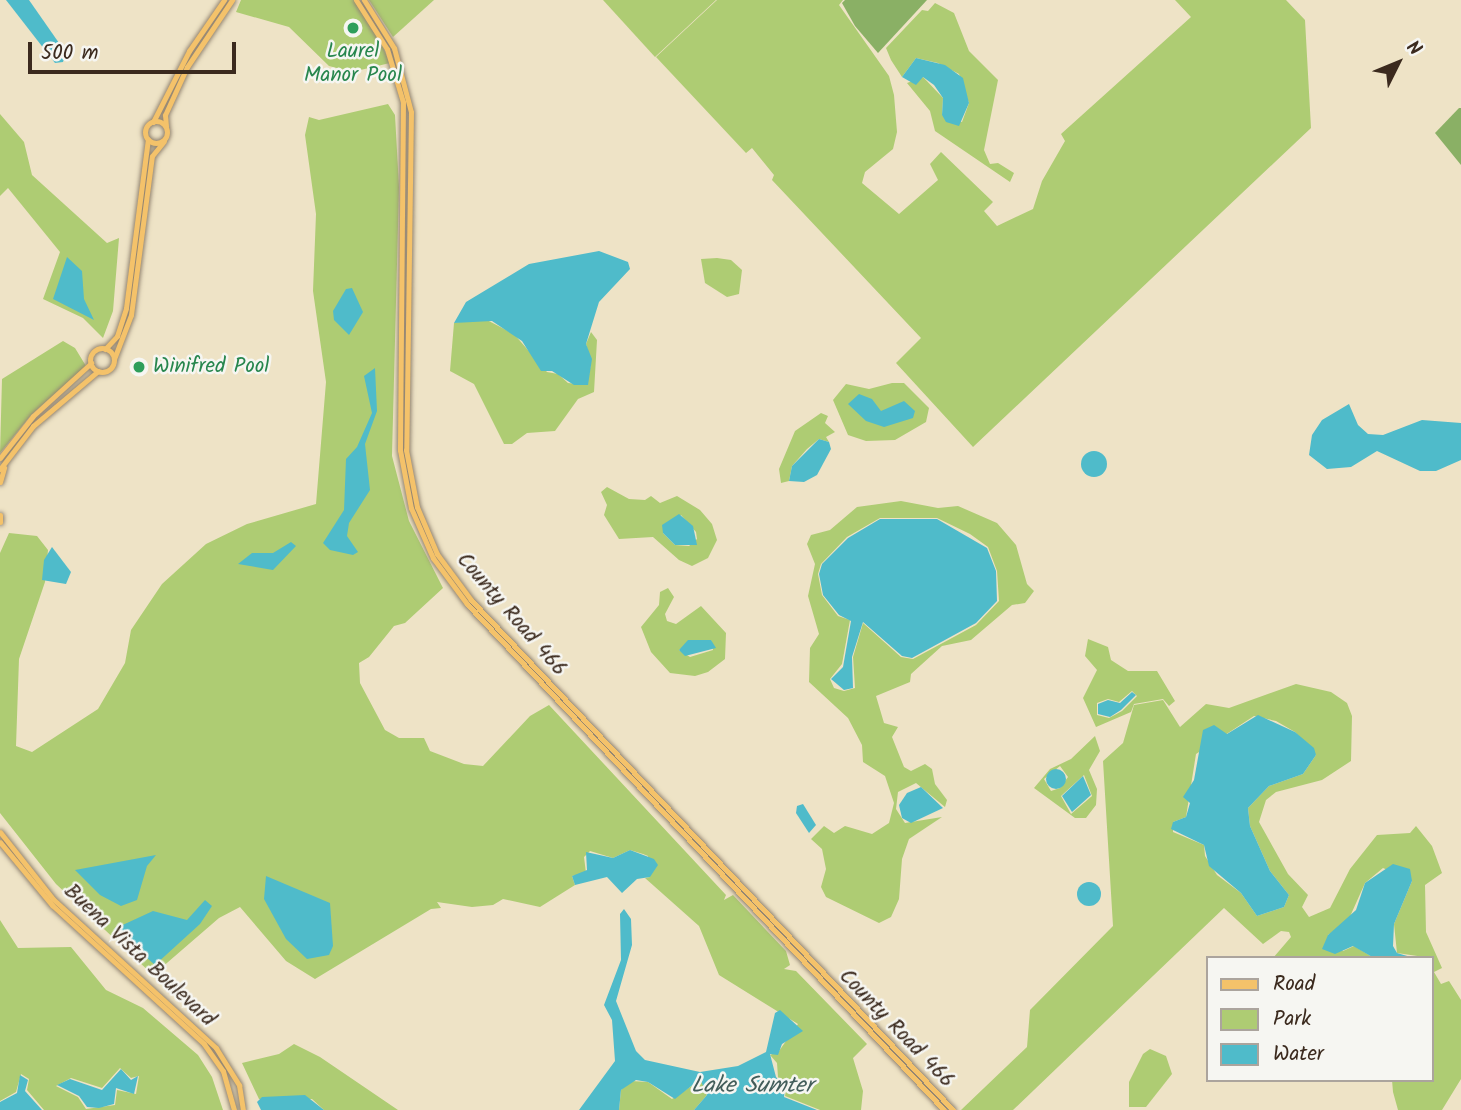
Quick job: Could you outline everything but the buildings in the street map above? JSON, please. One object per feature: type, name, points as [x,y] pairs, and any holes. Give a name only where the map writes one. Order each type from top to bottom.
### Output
[{"type":"main road","points":[[0,458],[33,416],[91,363],[93,353],[105,349],[117,336],[126,308],[148,139],[146,129],[153,122],[189,51],[223,5],[232,0]]},
{"type":"main road","name":"County Road 466","points":[[356,0],[393,63],[406,132],[400,450],[411,508],[429,551],[467,604],[944,1110]]},
{"type":"main road","name":"County Road 466","points":[[364,0],[400,65],[412,131],[406,450],[417,507],[437,554],[471,600],[953,1110]]},
{"type":"main road","points":[[0,469],[52,407],[98,371],[110,369],[131,315],[152,156],[164,141],[165,115],[187,67],[223,5]]},
{"type":"main road","points":[[387,49],[400,65]]},
{"type":"main road","points":[[393,63],[403,76]]},
{"type":"main road","points":[[153,122],[166,126]]},
{"type":"main road","points":[[148,139],[164,141]]},
{"type":"main road","points":[[105,349],[114,359]]},
{"type":"main road","points":[[91,363],[98,371]]},
{"type":"main road","points":[[0,482],[11,453]]},
{"type":"main road","points":[[0,515],[0,522]]},
{"type":"main road","points":[[429,551],[437,554]]},
{"type":"main road","name":"Buena Vista Boulevard","points":[[0,832],[53,899],[220,1058],[239,1085],[243,1110]]},
{"type":"main road","name":"Buena Vista Boulevard","points":[[0,842],[52,905],[220,1058],[234,1110]]},
{"type":"green space","points":[[241,0],[354,0],[373,26],[390,63],[352,72],[329,66],[289,27],[236,12]]},
{"type":"green space","points":[[369,0],[434,0],[393,37]]},
{"type":"green space","points":[[603,0],[716,0],[655,57]]},
{"type":"green space","points":[[717,0],[843,0],[839,5],[889,76],[894,95],[897,132],[893,149],[865,172],[862,183],[899,214],[938,180],[930,164],[941,152],[993,202],[984,211],[997,226],[1033,209],[1042,181],[1065,141],[1061,134],[1191,17],[1175,0],[1286,0],[1305,20],[1311,128],[973,447],[896,363],[921,338],[772,180],[774,175],[752,148],[746,153],[656,57]]},
{"type":"green space","points":[[845,0],[927,0],[878,53],[855,26],[842,3]]},
{"type":"green space","points":[[935,3],[954,13],[969,51],[998,80],[984,150],[990,164],[998,163],[1014,173],[1010,182],[935,131],[930,111],[907,83],[923,77],[943,98],[942,115],[962,122],[969,103],[959,74],[938,63],[916,58],[902,77],[891,60],[886,48],[922,10],[928,11]]},
{"type":"green space","points":[[388,104],[395,115],[399,187],[392,456],[409,521],[443,588],[405,623],[394,626],[369,657],[359,663],[360,683],[385,730],[399,738],[424,738],[430,751],[464,764],[483,766],[530,716],[549,705],[726,895],[724,900],[733,895],[786,951],[790,965],[784,969],[796,971],[867,1044],[853,1058],[863,1091],[861,1110],[820,1110],[785,1096],[787,1086],[778,1077],[777,1063],[770,1055],[779,1051],[798,1024],[719,975],[699,926],[645,878],[650,877],[648,856],[643,854],[630,850],[613,858],[590,851],[584,857],[586,873],[572,876],[575,885],[540,907],[503,899],[493,905],[472,907],[437,902],[441,908],[431,909],[315,979],[286,961],[240,907],[219,918],[153,975],[56,884],[0,813],[0,553],[9,533],[37,536],[48,550],[45,582],[19,659],[16,746],[32,752],[98,709],[125,663],[131,630],[162,584],[206,544],[247,524],[316,504],[326,382],[313,291],[316,214],[305,135],[309,117],[319,120]]},
{"type":"green space","points":[[1461,108],[1461,165],[1435,133]]},
{"type":"green space","points":[[0,114],[24,142],[32,175],[107,243],[119,238],[113,311],[103,338],[83,318],[43,299],[60,252],[8,188],[0,196]]},
{"type":"green space","points":[[701,259],[731,260],[742,270],[739,294],[727,297],[705,283]]},
{"type":"green space","points":[[483,318],[514,334],[547,372],[558,374],[568,383],[587,385],[591,363],[586,344],[591,332],[597,340],[594,392],[578,399],[555,431],[527,433],[512,444],[504,444],[474,384],[450,371],[454,323]]},
{"type":"green space","points":[[63,341],[75,348],[86,366],[31,415],[0,453],[2,379]]},
{"type":"green space","points":[[904,383],[929,408],[926,422],[895,440],[866,441],[848,435],[833,400],[846,384],[869,389]]},
{"type":"green space","points":[[821,413],[828,416],[825,423],[835,432],[826,437],[829,442],[819,439],[807,449],[792,466],[789,481],[781,483],[779,469],[795,431]]},
{"type":"green space","points":[[607,487],[629,499],[645,500],[651,496],[660,503],[677,496],[700,510],[712,524],[717,540],[708,558],[692,566],[679,560],[653,537],[619,539],[604,515],[607,505],[601,492]],"holes":[[[681,515],[696,532],[697,539],[689,546],[675,545],[663,533]]]},
{"type":"green space","points":[[901,501],[938,508],[958,506],[997,523],[1016,545],[1027,584],[1034,591],[1025,603],[1012,605],[971,640],[942,646],[911,674],[910,682],[876,696],[884,723],[898,727],[892,737],[904,767],[911,771],[925,764],[932,769],[935,784],[947,800],[945,807],[916,783],[898,792],[896,809],[905,823],[942,817],[909,839],[902,859],[899,899],[891,917],[879,923],[826,897],[821,887],[826,869],[822,849],[811,839],[824,826],[834,833],[845,826],[872,834],[889,823],[894,803],[885,776],[863,762],[862,745],[848,718],[809,682],[810,648],[819,634],[808,596],[815,564],[807,544],[811,535],[830,530],[857,507]],"holes":[[[880,518],[937,518],[970,534],[988,547],[997,571],[999,601],[976,625],[913,659],[901,657],[863,623],[853,657],[855,688],[844,691],[834,688],[830,679],[842,664],[850,620],[838,616],[822,595],[818,574],[821,564],[847,537]]]},
{"type":"green space","points":[[668,588],[674,597],[665,614],[667,621],[676,624],[701,606],[726,633],[725,659],[708,672],[695,676],[670,673],[651,652],[641,627],[659,605],[660,592]],"holes":[[[711,640],[713,650],[690,657],[679,650],[691,642]]]},
{"type":"green space","points":[[1088,639],[1108,647],[1111,660],[1128,671],[1157,671],[1175,701],[1169,706],[1163,699],[1134,704],[1131,712],[1096,727],[1083,698],[1097,670],[1085,656]],"holes":[[[1132,691],[1137,696],[1122,711],[1109,718],[1097,715],[1097,703],[1108,699],[1119,702]]]},
{"type":"green space","points":[[1296,684],[1331,692],[1347,703],[1352,716],[1351,761],[1322,780],[1276,792],[1266,800],[1259,822],[1288,874],[1308,895],[1302,907],[1309,917],[1330,908],[1350,869],[1377,835],[1410,833],[1416,826],[1432,846],[1442,873],[1425,885],[1426,932],[1442,968],[1434,972],[1441,984],[1449,981],[1461,1000],[1461,1079],[1442,1110],[1398,1110],[1392,1082],[1433,1082],[1433,956],[1397,953],[1394,924],[1412,881],[1383,868],[1365,883],[1348,921],[1328,935],[1343,951],[1354,946],[1371,956],[1275,956],[1291,937],[1289,932],[1281,931],[1263,944],[1224,908],[1013,1110],[961,1110],[1027,1047],[1030,1010],[1113,926],[1103,761],[1123,743],[1134,705],[1163,700],[1180,727],[1206,704],[1229,708]],"holes":[[[1254,716],[1276,721],[1295,732],[1316,755],[1303,774],[1269,786],[1248,808],[1250,826],[1270,871],[1289,895],[1284,907],[1257,916],[1241,893],[1217,875],[1205,856],[1204,845],[1173,832],[1173,822],[1186,817],[1196,754]]]},
{"type":"green space","points":[[1095,736],[1100,751],[1089,770],[1097,789],[1096,805],[1086,818],[1075,818],[1034,788],[1050,769],[1071,759]],"holes":[[[1060,766],[1068,777],[1060,788],[1051,791],[1044,779]],[[1084,775],[1092,796],[1071,814],[1061,796]]]},
{"type":"green space","points":[[0,920],[18,948],[71,947],[106,990],[143,1008],[198,1055],[212,1077],[223,1110],[44,1110],[27,1090],[29,1079],[21,1074],[16,1092],[0,1101]],"holes":[[[120,1068],[131,1078],[139,1076],[136,1094],[117,1090],[115,1105],[86,1109],[78,1097],[56,1086],[71,1078],[102,1088]]]},
{"type":"green space","points":[[294,1044],[320,1057],[398,1110],[324,1110],[312,1099],[259,1099],[242,1063],[279,1054]]},
{"type":"green space","points":[[1150,1049],[1166,1056],[1172,1074],[1146,1107],[1129,1107],[1129,1082],[1143,1054]]},
{"type":"green space","points":[[702,1079],[707,1095],[694,1110],[619,1110],[621,1090],[631,1081],[648,1082],[672,1099]]},
{"type":"water","points":[[6,0],[29,0],[66,53],[63,62],[55,63]]},
{"type":"water","points":[[916,58],[945,65],[963,78],[969,103],[959,126],[946,122],[942,115],[943,98],[934,85],[923,77],[916,85],[902,77]]},
{"type":"water","points":[[599,251],[628,262],[630,269],[599,302],[586,344],[592,359],[588,385],[574,385],[552,371],[541,371],[522,341],[492,321],[454,323],[466,302],[529,264]]},
{"type":"water","points":[[67,257],[82,271],[84,299],[94,320],[53,299]]},
{"type":"water","points":[[352,288],[363,312],[349,335],[334,320],[333,311],[346,289]]},
{"type":"water","points":[[375,368],[377,411],[365,444],[370,490],[349,523],[347,536],[358,552],[353,555],[330,550],[323,543],[344,510],[346,459],[357,447],[372,413],[364,376]]},
{"type":"water","points":[[859,394],[872,399],[881,411],[904,401],[915,411],[913,418],[884,427],[866,421],[848,404]]},
{"type":"water","points":[[1349,404],[1358,425],[1368,434],[1383,435],[1422,420],[1461,423],[1461,460],[1436,471],[1420,471],[1377,451],[1351,467],[1327,469],[1309,455],[1312,435],[1322,420]]},
{"type":"water","points":[[819,439],[829,442],[831,449],[817,475],[804,482],[789,481],[792,466]]},
{"type":"water","points":[[1094,451],[1103,455],[1107,464],[1103,473],[1094,477],[1085,473],[1081,464],[1085,455]]},
{"type":"water","points":[[679,514],[693,526],[697,545],[675,545],[663,533],[662,525]]},
{"type":"water","points":[[880,519],[937,519],[987,548],[996,571],[997,601],[976,623],[912,658],[902,656],[863,622],[852,657],[853,688],[844,690],[831,679],[843,667],[851,621],[839,615],[823,595],[819,574],[822,564],[848,538]]},
{"type":"water","points":[[291,542],[296,546],[273,570],[238,564],[252,553],[273,553]]},
{"type":"water","points":[[52,547],[71,572],[66,584],[42,580],[44,560]]},
{"type":"water","points":[[688,640],[711,640],[716,648],[685,656],[679,650]]},
{"type":"water","points":[[1132,692],[1136,695],[1121,710],[1110,717],[1098,714],[1098,704],[1108,700],[1120,703]]},
{"type":"water","points":[[1258,715],[1295,732],[1314,748],[1316,755],[1303,774],[1269,786],[1248,808],[1250,826],[1270,871],[1289,895],[1284,907],[1257,916],[1241,893],[1209,866],[1204,845],[1171,829],[1173,822],[1186,817],[1190,803],[1183,797],[1194,780],[1203,730],[1214,725],[1227,734]]},
{"type":"water","points":[[1052,769],[1060,769],[1066,779],[1060,789],[1052,789],[1046,783],[1046,775]]},
{"type":"water","points":[[1083,776],[1091,795],[1072,812],[1062,796]]},
{"type":"water","points":[[921,787],[943,808],[911,823],[902,818],[899,805],[907,793]]},
{"type":"water","points":[[803,804],[816,825],[809,833],[796,813],[797,806]]},
{"type":"water","points":[[630,850],[654,859],[658,865],[650,877],[637,879],[622,893],[607,877],[575,885],[572,876],[587,870],[586,852],[613,858]]},
{"type":"water","points":[[156,855],[147,866],[137,900],[121,906],[100,895],[75,870]]},
{"type":"water","points":[[1393,864],[1410,869],[1412,881],[1394,924],[1393,946],[1397,953],[1407,956],[1370,956],[1353,946],[1335,954],[1322,949],[1328,935],[1356,910],[1365,883]]},
{"type":"water","points":[[266,876],[330,903],[333,946],[329,955],[307,959],[286,939],[264,899]]},
{"type":"water","points":[[1089,882],[1098,885],[1101,894],[1098,903],[1089,906],[1080,903],[1077,894],[1080,885]]},
{"type":"water","points":[[205,900],[212,906],[200,924],[155,965],[114,929],[153,911],[187,920]]},
{"type":"water","name":"Lake Sumter","points":[[624,909],[631,919],[632,945],[616,1001],[636,1051],[645,1060],[700,1072],[738,1066],[766,1052],[775,1013],[780,1010],[803,1031],[782,1044],[778,1055],[770,1054],[776,1077],[785,1087],[784,1097],[817,1110],[694,1110],[707,1095],[700,1079],[675,1099],[648,1082],[636,1080],[621,1090],[619,1110],[579,1110],[615,1061],[612,1020],[604,1005],[621,960],[620,914]]},
{"type":"water","points":[[121,1069],[131,1080],[138,1076],[134,1094],[116,1088],[114,1104],[99,1108],[87,1107],[79,1096],[57,1085],[70,1079],[102,1090]]},
{"type":"water","points":[[20,1075],[28,1080],[25,1091],[42,1110],[0,1110],[0,1102],[17,1093]]},
{"type":"water","points":[[305,1095],[324,1110],[261,1110],[257,1102],[262,1097]]},
{"type":"place","name":"Laurel Manor Pool","points":[[353,28]]},
{"type":"place","name":"Winifred Pool","points":[[139,367]]}]
